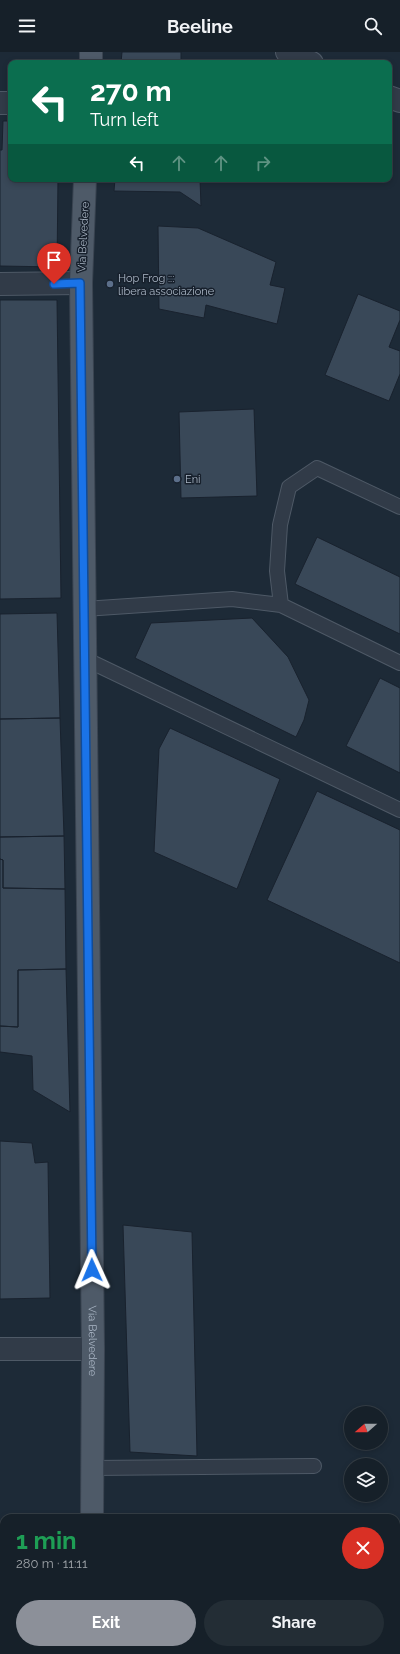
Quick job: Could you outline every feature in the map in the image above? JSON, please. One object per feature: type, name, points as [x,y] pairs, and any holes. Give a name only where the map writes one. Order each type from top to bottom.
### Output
[{"type":"main road","name":"Via Belvedere","points":[[85,182],[80,283],[93,1349],[92,1514]]},
{"type":"street","points":[[287,52],[305,60]]},
{"type":"street","points":[[0,284],[80,283]]},
{"type":"street","points":[[0,1348],[93,1349]]},
{"type":"lane","points":[[281,606],[277,571],[280,525],[289,487],[317,468],[400,507]]},
{"type":"lane","points":[[84,609],[232,599],[281,606],[400,663]]},
{"type":"lane","points":[[85,659],[400,810]]},
{"type":"lane","points":[[93,1468],[314,1466]]},
{"type":"building","points":[[122,52],[181,52],[181,60],[121,60]]},
{"type":"building","points":[[3,121],[8,121],[8,182],[58,182],[57,267],[0,266],[0,150],[2,150]]},
{"type":"building","points":[[115,182],[200,182],[201,206],[180,192],[114,191]]},
{"type":"building","points":[[158,226],[198,228],[276,262],[270,285],[285,288],[277,324],[206,305],[204,318],[159,309]]},
{"type":"building","points":[[358,294],[400,311],[400,320],[389,347],[400,351],[400,374],[389,401],[325,375]]},
{"type":"building","points":[[0,300],[57,300],[61,598],[0,599]]},
{"type":"building","points":[[254,409],[257,496],[181,498],[179,412]]},
{"type":"building","points":[[317,537],[400,577],[400,634],[295,584]]},
{"type":"building","points":[[57,613],[60,718],[0,719],[0,614]]},
{"type":"building","points":[[252,618],[288,657],[309,700],[304,720],[296,737],[135,658],[151,623]]},
{"type":"building","points":[[380,678],[400,688],[400,773],[346,746]]},
{"type":"building","points":[[60,718],[64,836],[0,837],[0,719]]},
{"type":"building","points":[[170,728],[280,779],[237,889],[154,852],[159,749]]},
{"type":"building","points":[[317,791],[400,830],[400,963],[267,900]]},
{"type":"building","points":[[64,836],[65,889],[3,888],[3,860],[0,859],[0,837]]},
{"type":"building","points":[[0,859],[3,860],[3,888],[65,889],[66,969],[18,970],[18,1027],[0,1026]]},
{"type":"building","points":[[66,969],[70,1112],[33,1090],[32,1056],[0,1052],[0,1026],[18,1027],[18,970]]},
{"type":"building","points":[[0,1141],[32,1143],[35,1163],[48,1162],[50,1298],[0,1299]]},
{"type":"building","points":[[123,1225],[192,1232],[197,1456],[130,1452]]},
{"type":"place","name":"Hop Frog ::: libera associazione","points":[[110,284]]},
{"type":"place","name":"Eni","points":[[177,479]]},
{"type":"route","points":[[54,284],[80,283],[92,1270]]}]
